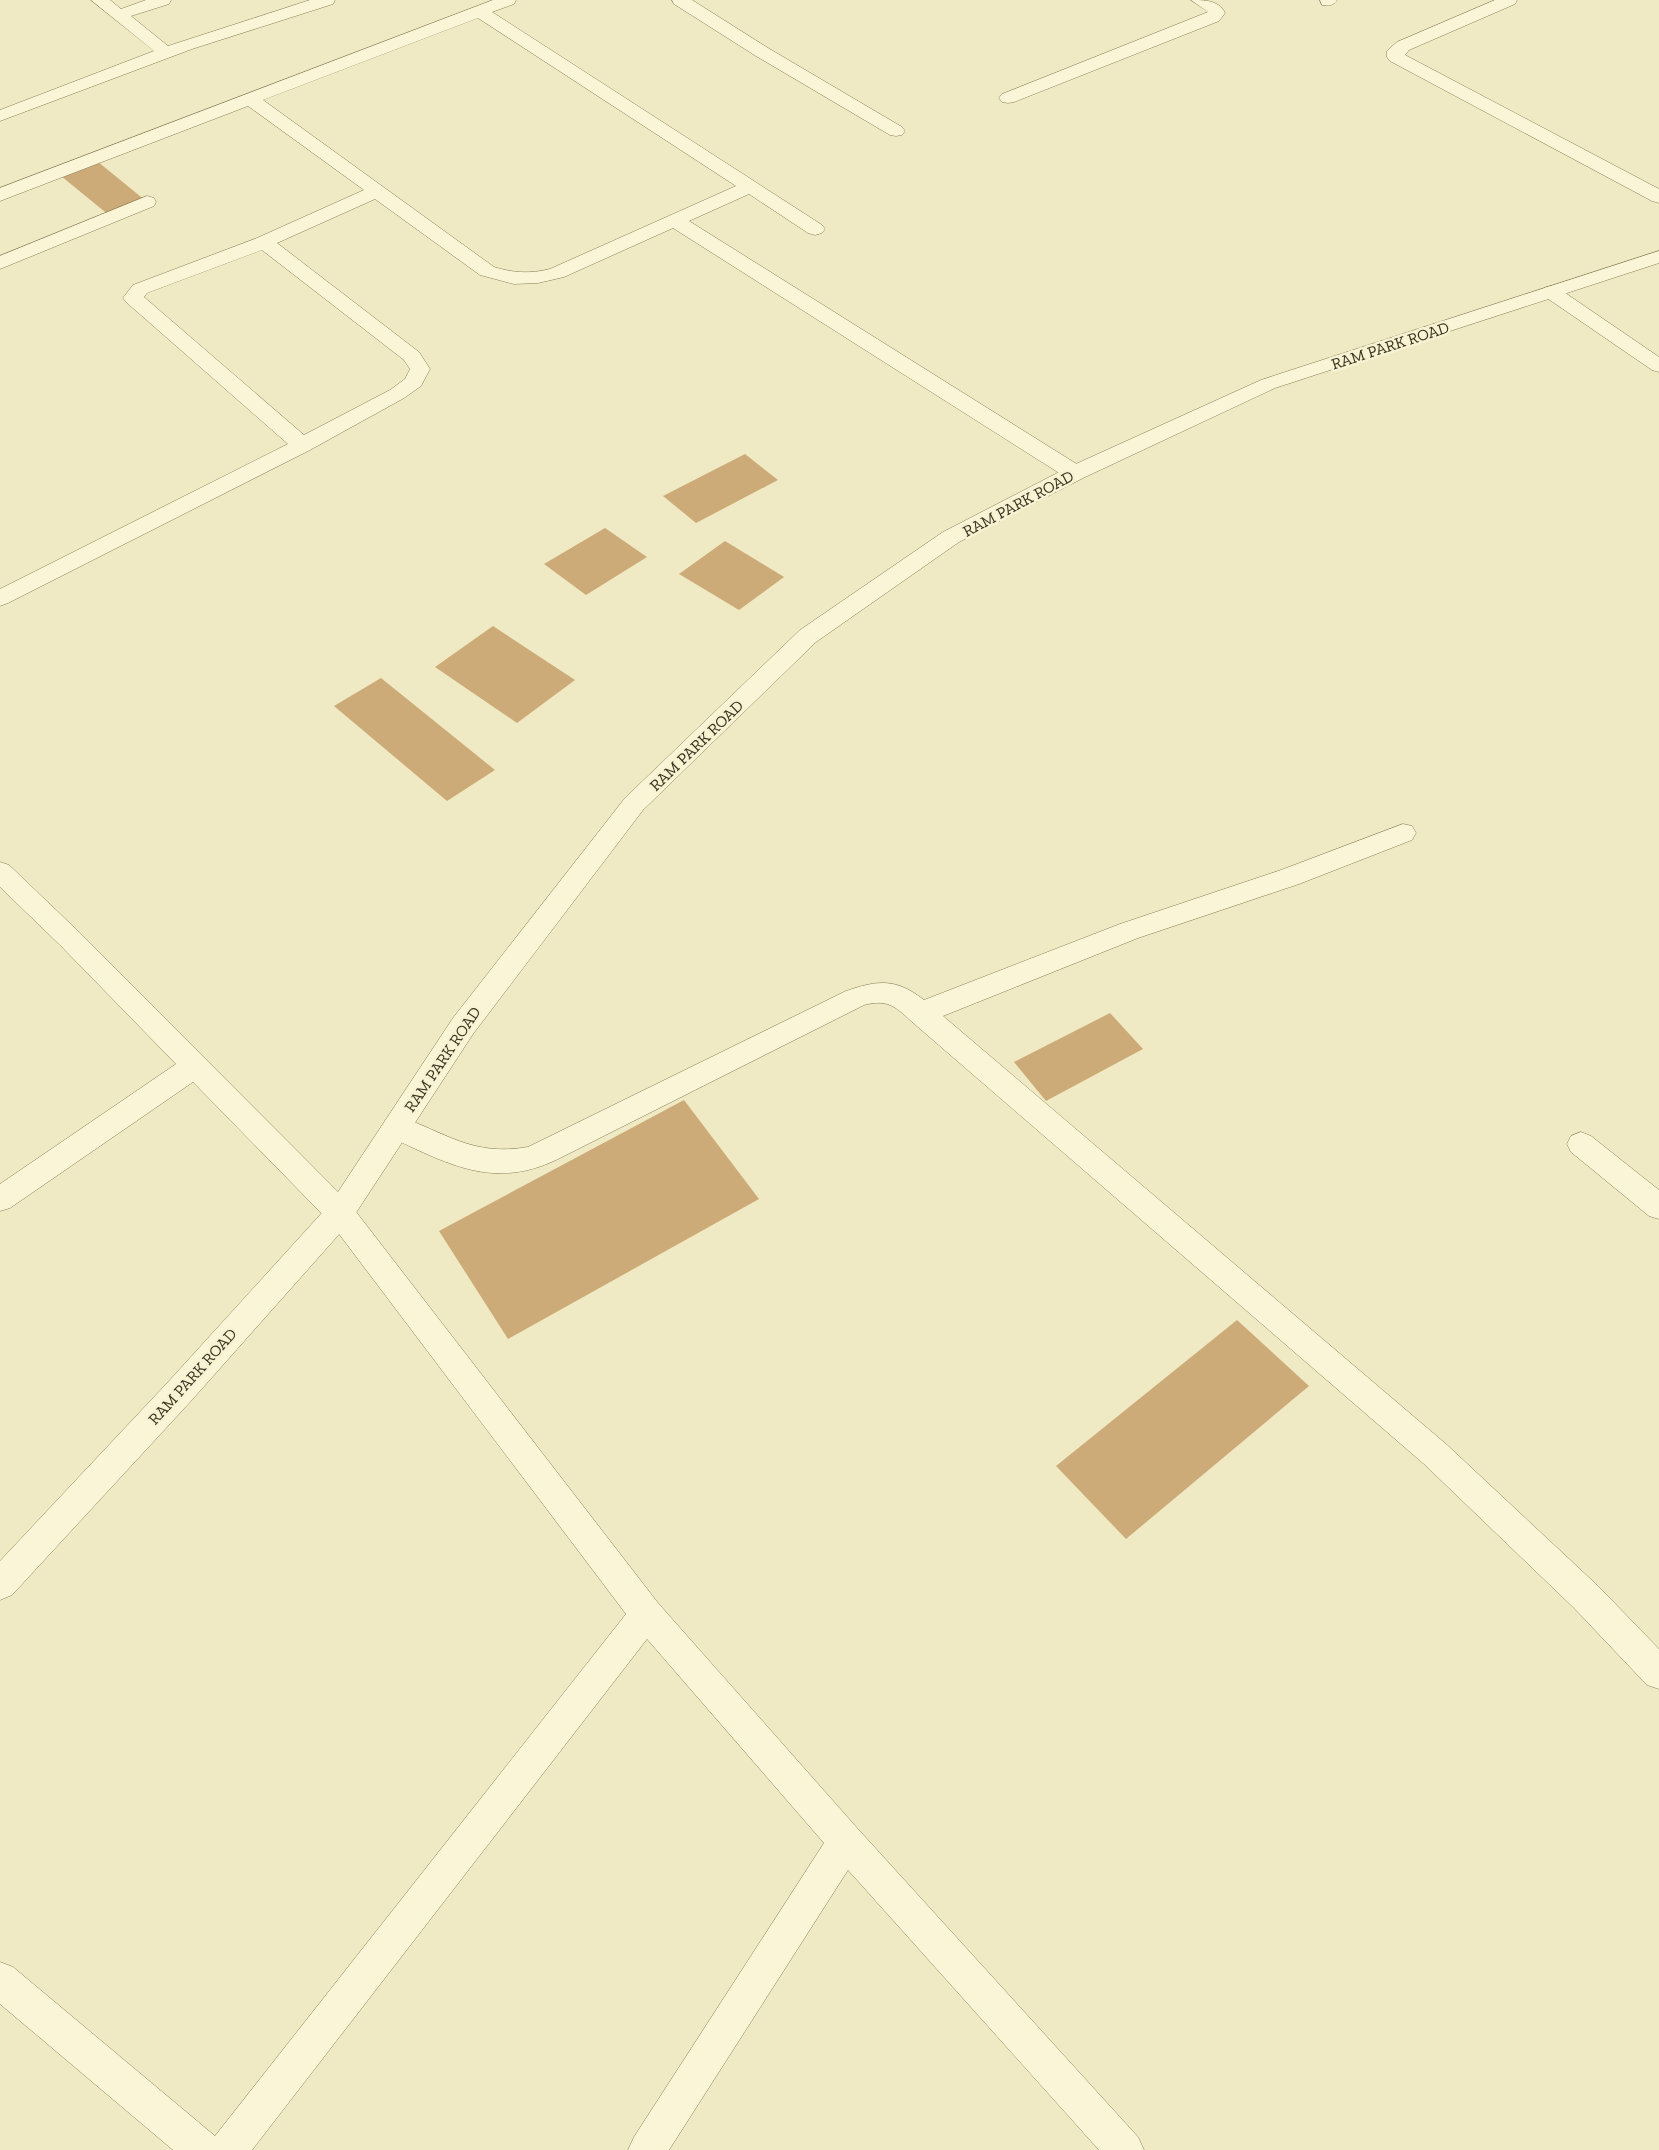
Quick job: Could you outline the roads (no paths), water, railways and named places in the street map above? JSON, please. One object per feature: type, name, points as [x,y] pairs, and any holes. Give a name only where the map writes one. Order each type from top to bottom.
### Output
[{"type":"street","points":[[99,0],[167,52]]},
{"type":"street","points":[[118,15],[163,0]]},
{"type":"street","points":[[0,116],[167,52],[327,0]]},
{"type":"street","points":[[680,0],[762,52],[896,131]]},
{"type":"street","points":[[1008,98],[1213,18],[1217,13],[1216,10],[1199,0]]},
{"type":"street","points":[[1510,0],[1403,46],[1396,51],[1396,57],[1659,197]]},
{"type":"street","points":[[0,195],[504,1]]},
{"type":"street","points":[[479,11],[815,229]]},
{"type":"street","points":[[250,99],[375,192],[487,271],[512,279],[537,278],[558,273],[748,187]]},
{"type":"street","points":[[302,445],[132,298],[140,289],[264,242],[375,192]]},
{"type":"street","points":[[0,263],[147,202]]},
{"type":"street","points":[[674,220],[1075,472]]},
{"type":"street","points":[[0,598],[302,445],[397,394],[414,382],[420,369],[412,356],[264,242]]},
{"type":"street","name":"RAM PARK ROAD","points":[[0,1584],[173,1398],[340,1213],[462,1026],[634,804],[808,636],[951,537],[1075,472],[1268,384],[1659,257]]},
{"type":"street","points":[[1552,292],[1659,366]]},
{"type":"street","points":[[921,1013],[1129,931],[1290,877],[1402,833]]},
{"type":"street","points":[[0,872],[70,939],[340,1213],[646,1614],[846,1841],[1125,2150]]},
{"type":"street","points":[[396,1127],[462,1156],[492,1163],[528,1159],[560,1145],[855,998],[874,991],[890,992],[901,997],[921,1013],[1435,1454],[1586,1596],[1659,1673]]},
{"type":"street","points":[[0,1199],[195,1066]]},
{"type":"street","points":[[1581,1144],[1659,1208]]},
{"type":"street","points":[[228,2150],[646,1614]]},
{"type":"street","points":[[647,2150],[846,1841]]},
{"type":"street","points":[[0,1980],[202,2150]]}]
